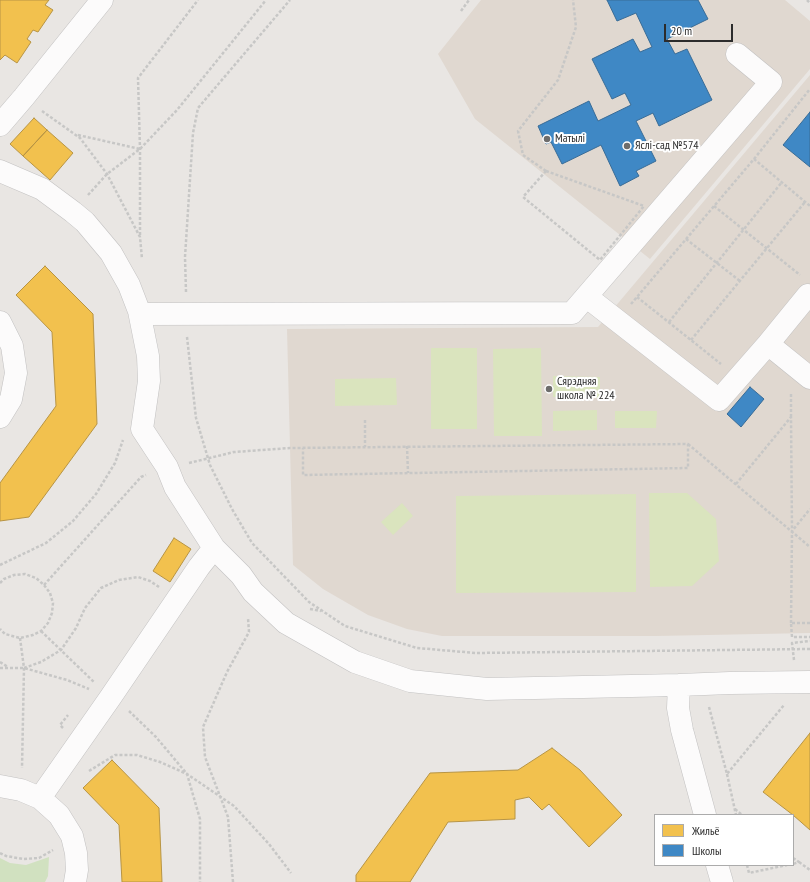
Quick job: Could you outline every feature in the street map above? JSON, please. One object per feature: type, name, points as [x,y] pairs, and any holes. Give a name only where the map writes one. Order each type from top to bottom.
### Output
[{"type":"lane","points":[[0,125],[102,0]]},
{"type":"lane","points":[[140,314],[572,313],[771,82],[737,54]]},
{"type":"lane","points":[[0,171],[42,189],[85,222],[111,253],[129,285],[140,314],[148,356],[149,381],[142,429],[167,467],[175,487],[214,548],[241,575],[253,592],[286,623],[355,662],[410,681],[487,689],[679,685],[730,682],[810,682]]},
{"type":"lane","points":[[587,297],[719,400],[768,344],[806,286]]},
{"type":"lane","points":[[0,322],[12,346],[16,373],[10,399],[0,417]]},
{"type":"lane","points":[[768,344],[810,378]]},
{"type":"lane","points":[[75,882],[77,870],[76,853],[72,836],[59,814],[20,791],[110,698],[199,567],[214,548]]},
{"type":"lane","points":[[679,685],[678,708],[682,730],[704,814]]},
{"type":"lane","points":[[718,866],[722,882]]},
{"type":"path","points":[[142,260],[140,237],[138,78],[198,0]]},
{"type":"path","points":[[73,212],[107,174],[140,149],[177,110],[266,0]]},
{"type":"path","points":[[290,0],[198,108],[193,133],[185,257],[187,332],[196,418],[210,464],[232,509],[252,543],[309,602],[345,626],[417,648],[476,653],[810,649]]},
{"type":"path","points":[[461,11],[470,0]]},
{"type":"path","points":[[546,171],[523,198],[600,260],[644,206],[546,171],[523,155],[518,131],[558,80],[576,27],[573,0]]},
{"type":"path","points":[[807,0],[810,3]]},
{"type":"path","points":[[617,320],[714,206],[810,89]]},
{"type":"path","points":[[24,97],[80,138],[107,174],[140,237]]},
{"type":"path","points":[[75,134],[140,149]]},
{"type":"path","points":[[754,158],[810,206]]},
{"type":"path","points":[[669,322],[782,182]]},
{"type":"path","points":[[691,340],[805,202]]},
{"type":"path","points":[[714,206],[767,248],[806,286]]},
{"type":"path","points":[[686,239],[740,281]]},
{"type":"path","points":[[637,297],[739,378]]},
{"type":"path","points":[[736,484],[791,417],[792,643]]},
{"type":"path","points":[[364,420],[365,447]]},
{"type":"path","points":[[0,565],[46,543],[73,521],[96,494],[115,463],[124,437]]},
{"type":"path","points":[[44,585],[141,477],[167,467],[209,459],[234,452],[303,448],[688,444],[810,547]]},
{"type":"path","points":[[303,448],[303,475],[688,468],[688,444]]},
{"type":"path","points":[[407,446],[408,473]]},
{"type":"path","points":[[792,531],[810,509]]},
{"type":"path","points":[[233,882],[228,817],[206,757],[203,727],[227,672],[249,632],[246,606],[261,576],[264,556]]},
{"type":"path","points":[[0,583],[4,579],[14,575],[25,574],[36,578],[50,593],[53,603],[52,613],[48,623],[41,631],[33,635],[20,638],[5,634],[0,630]]},
{"type":"path","points":[[24,668],[41,662],[61,650],[76,628],[84,608],[101,588],[118,580],[138,577],[161,587]]},
{"type":"path","points":[[791,623],[810,623]]},
{"type":"path","points":[[41,631],[110,698]]},
{"type":"path","points":[[792,637],[810,637]]},
{"type":"path","points":[[20,638],[24,668],[22,779],[20,791]]},
{"type":"path","points":[[0,662],[9,667]]},
{"type":"path","points":[[0,668],[24,668],[67,680],[110,698],[126,708],[156,737],[187,774],[200,819],[200,882]]},
{"type":"path","points":[[727,774],[784,704]]},
{"type":"path","points":[[709,706],[736,814]]},
{"type":"path","points":[[87,772],[115,755],[137,755],[160,762],[187,774],[234,806],[269,844],[291,873]]},
{"type":"path","points":[[735,808],[741,814]]},
{"type":"path","points":[[0,853],[6,856],[23,859],[39,858],[59,847],[72,836]]},
{"type":"path","points":[[794,859],[810,870]]},
{"type":"path","points":[[794,864],[799,862]]},
{"type":"path","points":[[747,866],[749,873],[782,866]]},
{"type":"shaded area","name":"Яслі-сад №574","points":[[481,0],[785,0],[810,21],[810,69],[650,259],[475,119],[438,54]]},
{"type":"shaded area","name":"Сярэдняя школа № 224","points":[[810,75],[810,633],[656,636],[442,636],[407,629],[368,615],[323,589],[293,565],[287,329],[598,327]]},
{"type":"green space","points":[[431,348],[477,348],[477,429],[431,429]]},
{"type":"green space","points":[[541,348],[542,436],[494,436],[493,349]]},
{"type":"green space","points":[[553,376],[600,377],[600,398],[553,397]]},
{"type":"green space","points":[[396,378],[397,405],[335,406],[335,379]]},
{"type":"green space","points":[[597,410],[597,430],[553,431],[553,411]]},
{"type":"green space","points":[[615,411],[657,411],[656,428],[615,428]]},
{"type":"green space","points":[[649,493],[687,493],[716,519],[719,561],[692,586],[650,587]]},
{"type":"green space","points":[[636,494],[636,592],[456,593],[456,496]]},
{"type":"green space","points":[[402,503],[413,516],[393,535],[381,522]]},
{"type":"green space","points":[[49,857],[48,876],[45,882],[0,882],[0,858],[10,863],[26,865]]},
{"type":"building: Жильё","points":[[0,0],[49,0],[45,5],[53,10],[38,32],[33,30],[27,39],[31,42],[17,63],[5,55],[0,60]]},
{"type":"building: Жильё","points":[[34,118],[47,130],[23,156],[10,144]]},
{"type":"building: Жильё","points":[[47,130],[73,153],[50,180],[23,156]]},
{"type":"building: Жильё","points":[[45,266],[93,314],[97,424],[29,517],[0,521],[0,483],[56,406],[52,332],[16,295]]},
{"type":"building: Жильё","points":[[174,538],[191,549],[170,582],[153,571]]},
{"type":"building: Жильё","points":[[810,733],[810,830],[794,816],[794,814],[792,814],[763,792]]},
{"type":"building: Жильё","points":[[552,748],[580,770],[622,815],[589,847],[549,804],[542,810],[529,797],[515,800],[515,819],[448,822],[410,882],[356,882],[356,875],[430,773],[518,770]]},
{"type":"building: Жильё","points":[[112,760],[159,808],[162,882],[122,882],[119,825],[83,788]]},
{"type":"building: Школы","points":[[607,0],[698,0],[708,19],[667,39],[675,54],[687,49],[712,100],[659,126],[653,113],[636,121],[656,161],[636,171],[639,176],[620,186],[601,145],[562,164],[551,142],[546,144],[538,126],[589,101],[598,121],[631,105],[625,93],[612,99],[592,59],[633,39],[640,52],[652,47],[636,13],[617,21]]},
{"type":"building: Школы","points":[[810,112],[810,167],[783,145]]},
{"type":"building: Школы","points":[[750,387],[764,399],[741,427],[727,414]]},
{"type":"place","name":"Матылі","points":[[547,139]]},
{"type":"place","name":"Яслі-сад №574","points":[[627,146]]},
{"type":"place","name":"Сярэдняя школа № 224","points":[[549,389]]}]
